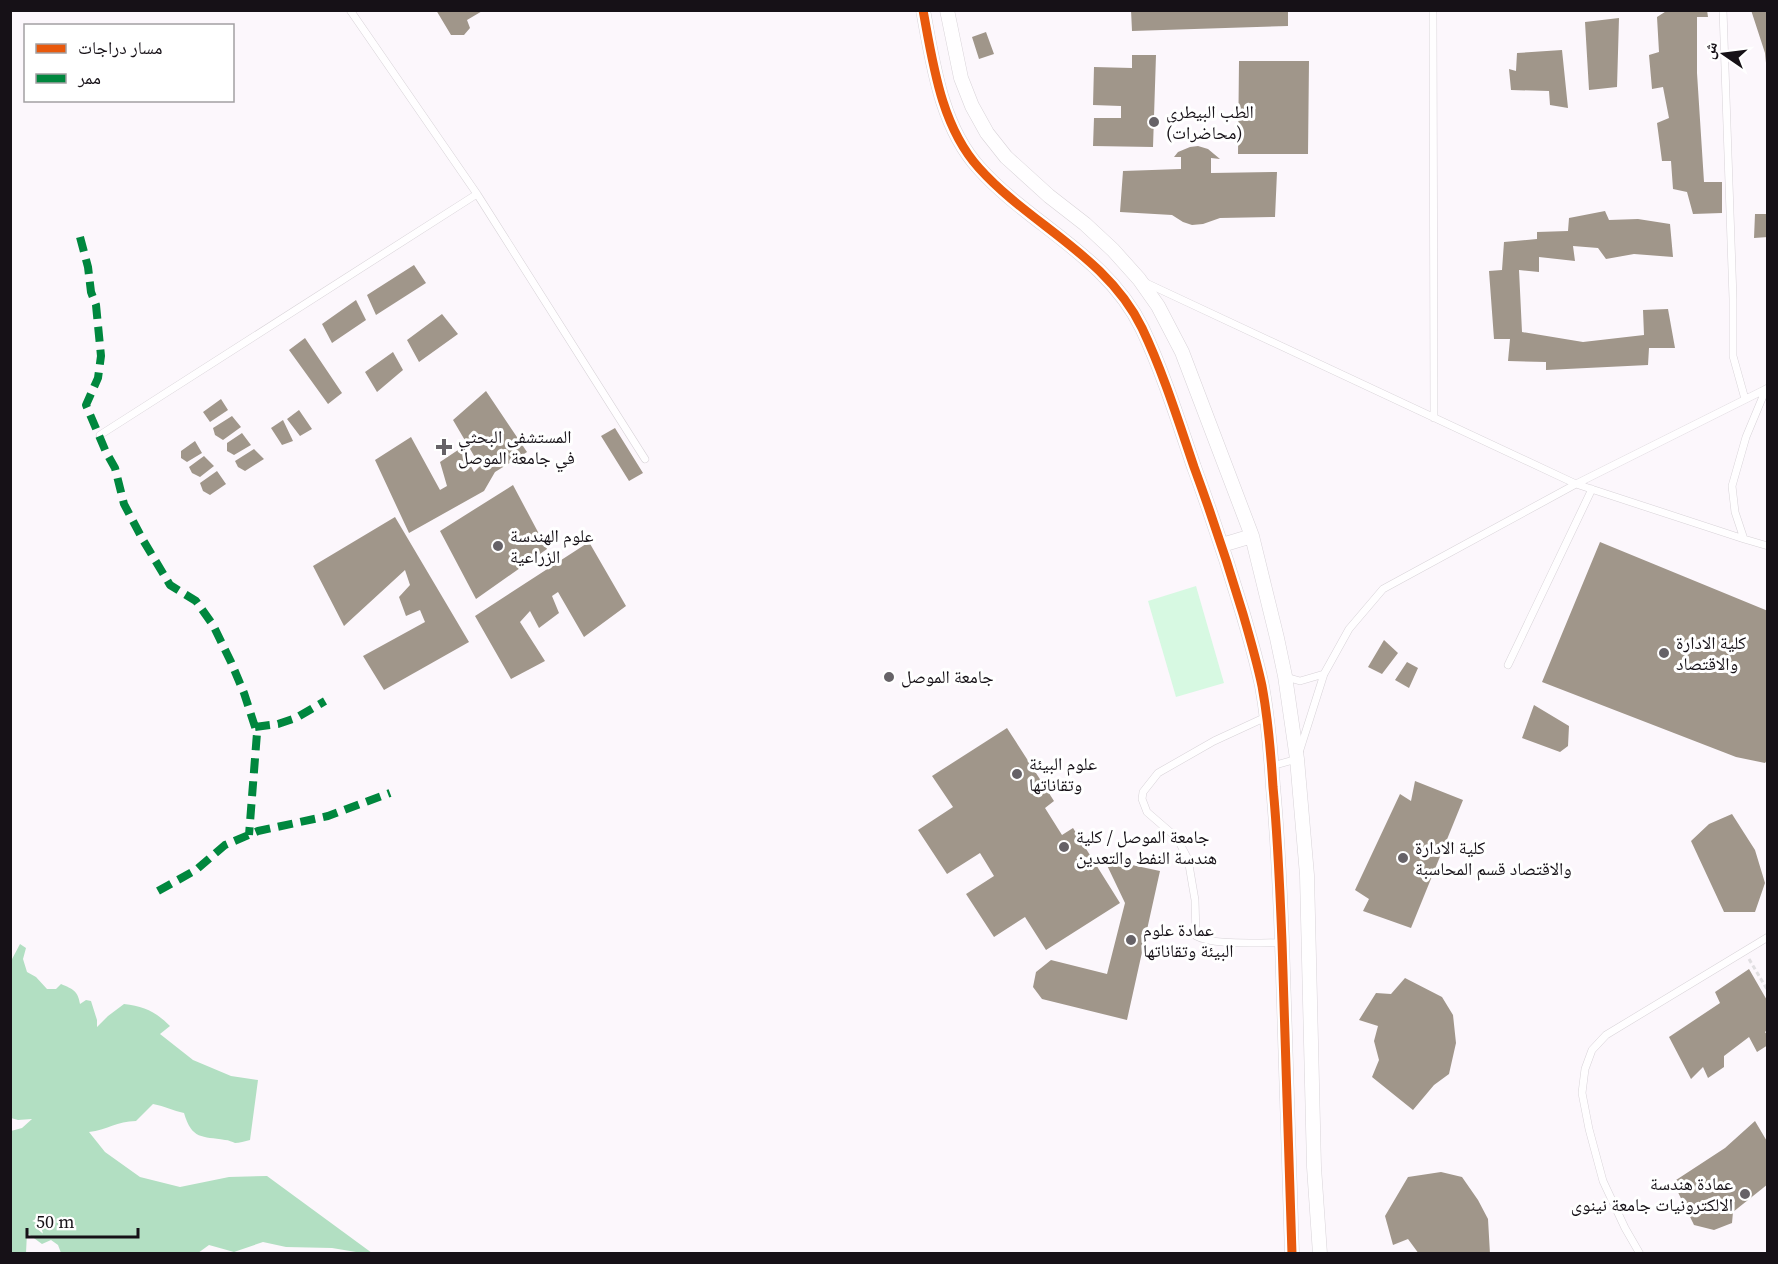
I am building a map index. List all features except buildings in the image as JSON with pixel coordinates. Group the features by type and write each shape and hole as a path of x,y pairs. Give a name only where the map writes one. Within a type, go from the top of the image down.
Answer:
{"street":[{"path":"923,10 933,63 944,103 963,147 1005,194 1093,264 1113,284 1128,303 1141,326 1161,374 1222,544 1254,651 1262,686 1272,766 1279,860 1293,1254"},
{"path":"947,10 961,78 972,106 987,133 1006,157 1106,244 1139,279 1158,306 1182,352 1252,536 1285,676 1297,759 1306,875 1314,1167 1320,1254"},
{"path":"1222,544 1252,536"}],"lane":[{"path":"350,10 477,194 645,459"},
{"path":"1433,10 1434,417"},
{"path":"1723,10 1734,299 1733,356 1745,399"},
{"path":"100,435 477,194"},
{"path":"1139,279 1576,484 1767,546"},
{"path":"1272,766 1297,759 1324,674 1349,629 1383,589 1576,484 1767,389"},
{"path":"1744,539 1735,512 1732,486 1746,437 1767,389"},
{"path":"1508,665 1592,489"},
{"path":"1285,676 1300,681 1324,674"},
{"path":"1266,717 1214,741 1158,773 1143,792 1142,799 1147,812 1177,838 1188,860 1195,900 1196,936 1204,940 1220,942 1282,943"},
{"path":"1640,1254 1603,1181 1589,1130 1582,1093 1585,1069 1592,1050 1606,1035 1767,937"}],"path":[{"path":"1744,951 1767,992"}],"green space":[{"path":"1196,586 1224,683 1176,697 1148,601"},
{"path":"20,944 26,948 23,959 27,972 36,977 47,989 56,989 61,984 72,989 78,996 80,1004 86,1000 91,1001 97,1027 124,1004 138,1006 155,1013 170,1026 160,1034 193,1060 231,1076 258,1080 250,1140 235,1143 204,1137 194,1132 184,1113 153,1104 136,1121 123,1122 89,1132 105,1152 140,1177 180,1187 229,1177 267,1176 372,1253 332,1248 286,1247 263,1242 234,1252 209,1245 198,1253 61,1253 58,1245 51,1240 42,1244 27,1233 26,1253 11,1253 11,1131 22,1128 32,1119 11,1118 11,961"}],"marked path":[{"path":"80,237 88,267 91,292 96,305 101,356 98,378 86,405 115,468 124,504 143,540 170,585 196,601 213,625 244,693 257,733 249,835"},
{"path":"255,727 278,724 296,718 325,701"},
{"path":"158,891 196,870 225,845 258,831 328,816 390,793"}],"cycle path":[{"path":"923,10 935,73 947,114 966,151 999,188 1066,242 1109,281 1127,303 1142,328 1170,396 1243,614 1264,698 1276,826 1280,884 1292,1254"}],"place":[{"name":"الطب البيطري (محاضرات)","path":"1154,122"},
{"name":"المستشفى البحثي في جامعة الموصل","path":"444,447"},
{"name":"علوم الهندسة الزراعية","path":"498,546"},
{"name":"كلية الادارة والاقتصاد","path":"1664,653"},
{"name":"جامعة الموصل","path":"889,677"},
{"name":"علوم البيئة وتقاناتها","path":"1017,774"},
{"name":"جامعة الموصل / كلية هندسة النفط والتعدين","path":"1064,847"},
{"name":"كلية الادارة والاقتصاد قسم المحاسبة","path":"1403,858"},
{"name":"عمادة علوم البيئة وتقاناتها","path":"1131,940"},
{"name":"عمادة هندسة الالكترونيات جامعة نينوى","path":"1745,1194"}]}
